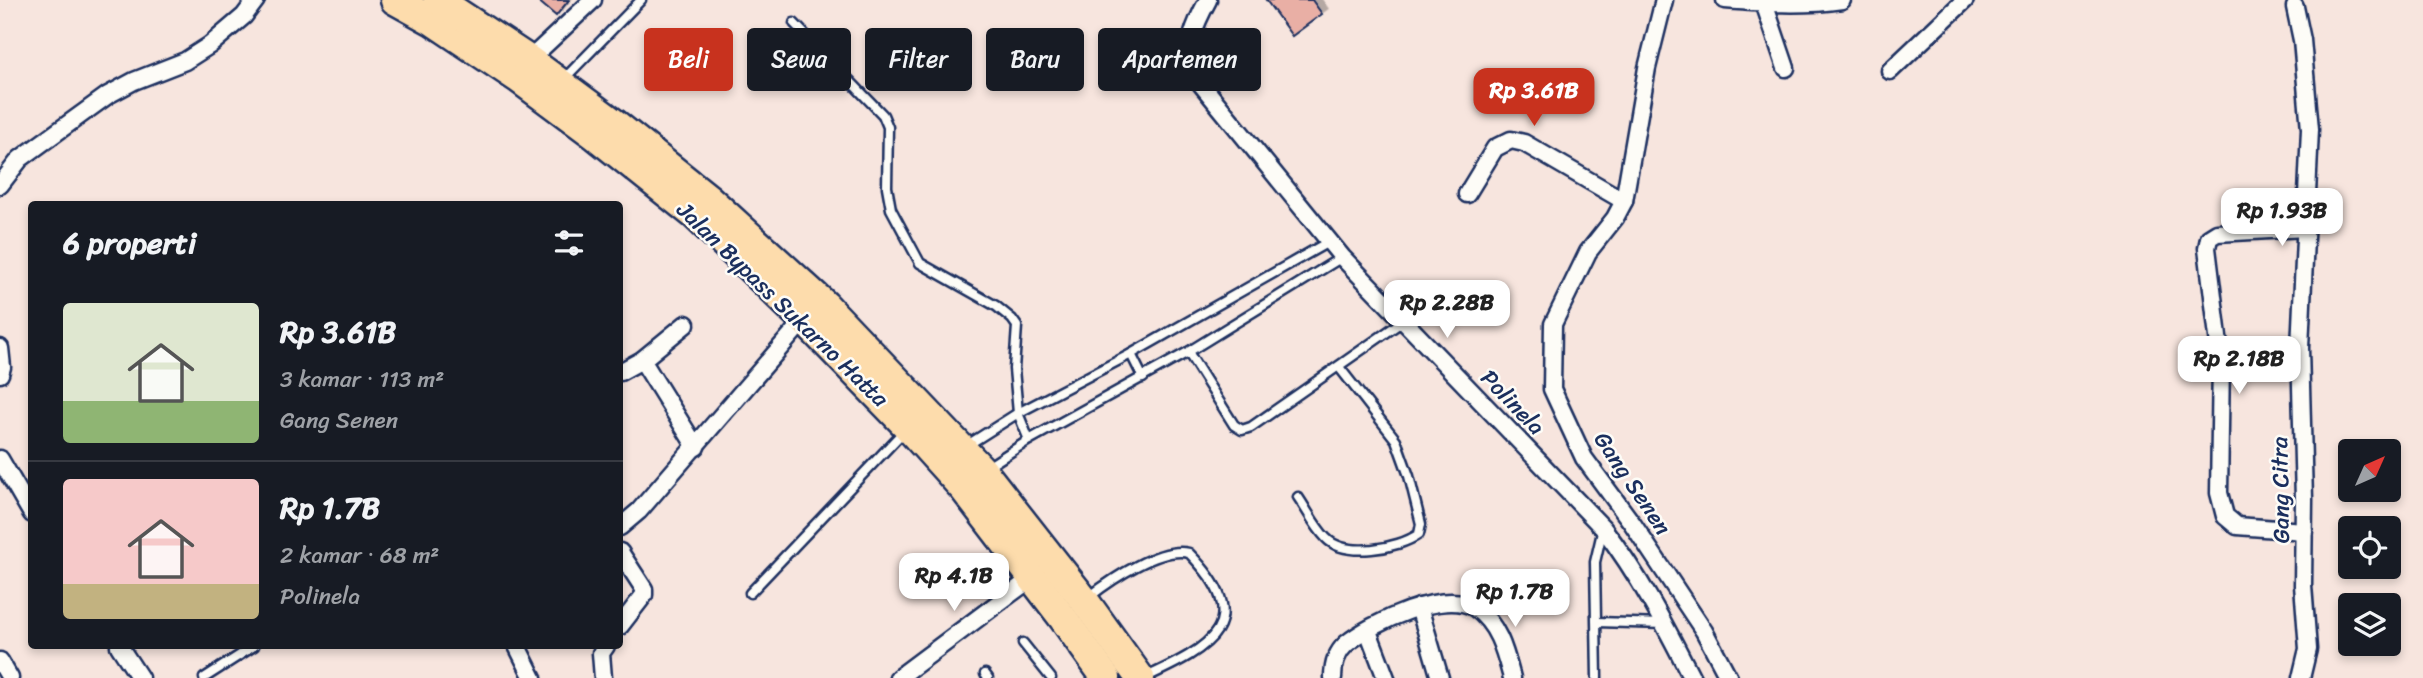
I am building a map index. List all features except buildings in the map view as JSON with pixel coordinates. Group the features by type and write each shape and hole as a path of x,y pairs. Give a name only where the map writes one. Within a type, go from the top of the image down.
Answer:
{"highway":[{"name":"Jalan Bypass Sukarno Hatta","path":"395,0 433,20 497,63 596,136 695,215 804,320 908,427 964,489 1032,577 1074,609 1142,678"},
{"name":"Jalan Bypass Sukarno Hatta","path":"438,0 529,60 614,123 709,200 825,304 982,470 1074,609 1106,678"}],"street":[{"path":"0,185 20,159 108,95 134,81 185,61 210,45 244,16 257,0"},
{"path":"529,60 593,0"},
{"name":"Polinela","path":"1208,0 1195,24 1188,53 1193,74 1342,257 1603,528 1631,565 1692,678"},
{"name":"Gang Senen","path":"1664,0 1647,68 1624,201 1615,218 1588,252 1553,324 1552,389 1584,458 1632,523 1704,631 1729,678"},
{"path":"1725,0 1764,3 1824,3 1842,0"},
{"path":"1890,71 1965,0"},
{"path":"1764,3 1786,68"},
{"name":"Gang Citra","path":"2295,5 2302,40 2310,129 2301,348 2303,585 2308,649 2301,678"},
{"path":"1467,194 1495,148 1511,140 1524,143 1624,201"},
{"path":"2304,531 2237,526 2225,516 2219,493 2221,361 2207,248 2209,238 2217,233 2305,228"},
{"path":"623,524 639,511 696,447 804,320"},
{"path":"623,370 642,360 686,324"},
{"path":"0,348 0,374"},
{"path":"642,360 696,447"},
{"path":"0,459 28,507"},
{"path":"623,557 644,589 644,595 623,622"},
{"path":"898,678 1032,577"},
{"path":"1334,678 1335,658 1345,645 1385,620 1419,607 1460,601 1474,608 1497,632 1505,650 1507,677"},
{"path":"1419,607 1440,678"},
{"path":"1368,631 1386,678"},
{"path":"122,649 140,678"},
{"path":"518,649 533,678"},
{"path":"603,678 601,653 604,649"},
{"path":"0,661 10,678"}],"lane":[{"path":"560,83 641,0"},
{"path":"794,23 883,115 888,127 887,187 891,209 920,263 996,306 1017,326 1014,369 1018,413 1028,440"},
{"path":"963,448 1018,413 1130,354 1330,241"},
{"path":"982,470 1028,440 1188,352 1342,257"},
{"path":"1188,352 1234,425 1242,430 1251,427 1404,321"},
{"path":"1130,354 1143,378"},
{"path":"1298,497 1325,538 1337,547 1381,548 1401,543 1419,534 1420,524 1409,476 1396,440 1339,367"},
{"path":"750,593 908,427"},
{"path":"1597,678 1595,562 1603,528"},
{"path":"1074,609 1111,580 1169,552 1189,553 1215,584 1223,601 1223,621 1214,636 1177,663 1142,678"},
{"path":"1597,622 1665,624"},
{"path":"1023,643 1051,678"},
{"path":"205,678 249,649"}]}
